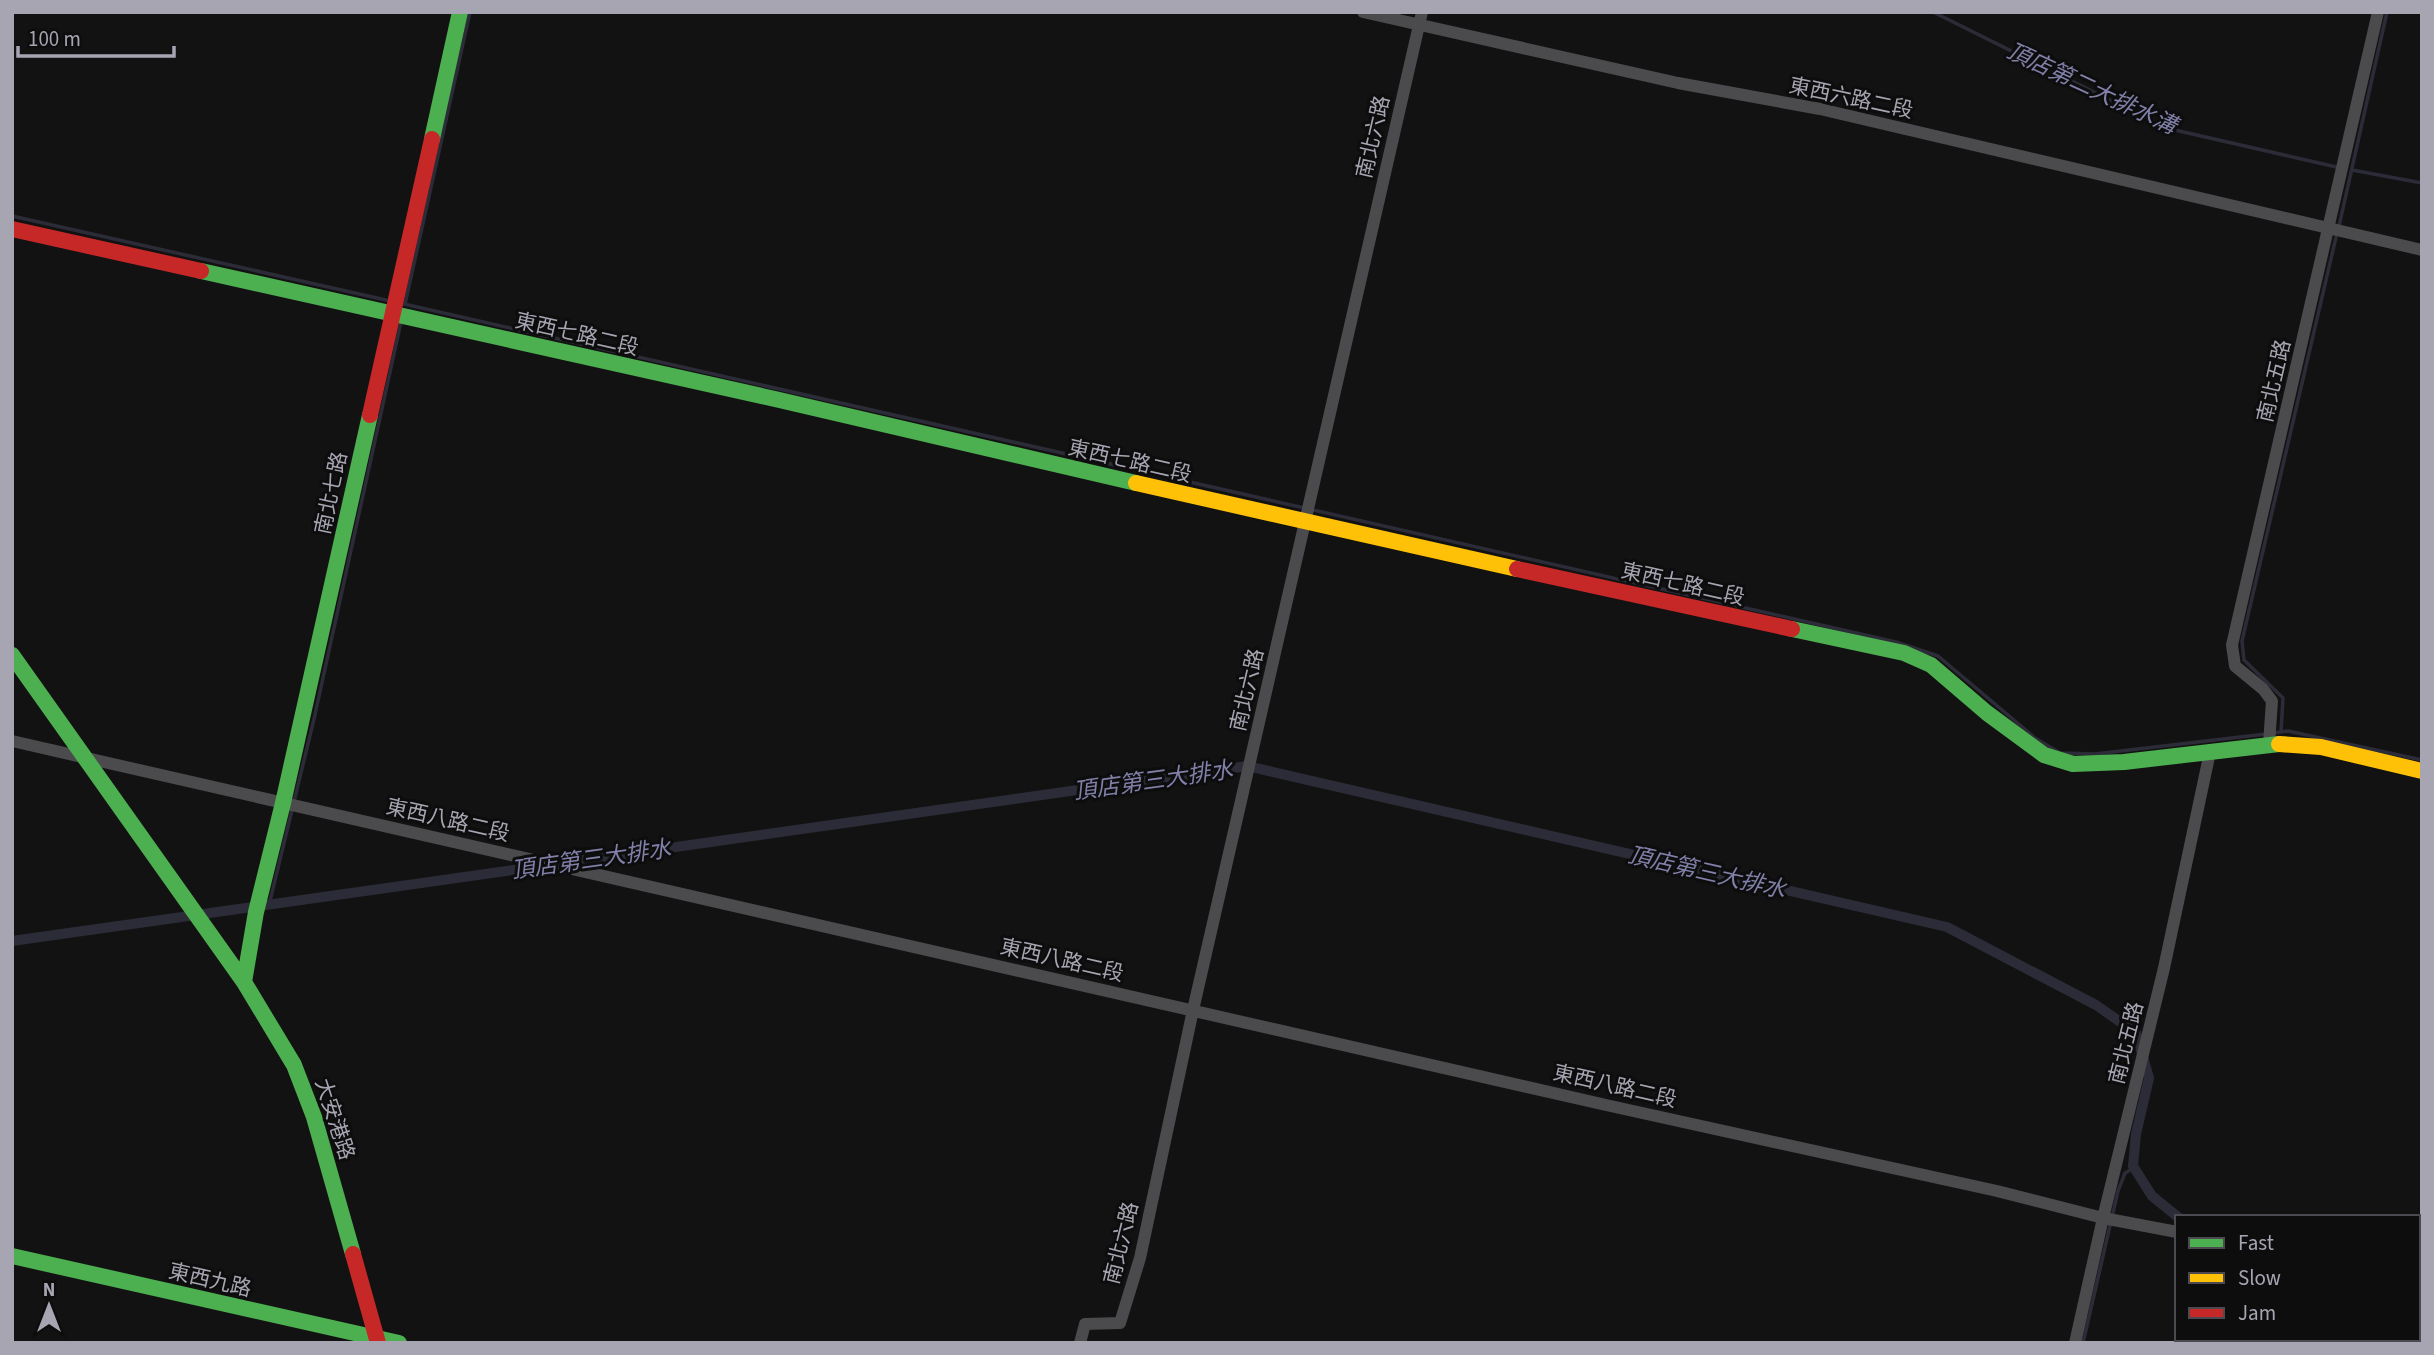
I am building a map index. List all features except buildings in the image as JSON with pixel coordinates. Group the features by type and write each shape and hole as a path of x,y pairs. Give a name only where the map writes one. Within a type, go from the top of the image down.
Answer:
{"street":[{"name":"南北七路","path":"244,982 256,912 283,803 460,12"},
{"name":"東西六路二段","path":"1363,12 1420,19 1678,83 1820,109 2422,250"},
{"name":"南北五路","path":"2269,744 2272,701 2263,689 2235,666 2232,645 2378,12"},
{"name":"南北六路","path":"1080,1343 1085,1324 1120,1324 1139,1258 1193,1010 1306,523 1355,294 1420,19"},
{"name":"東西七路二段","path":"12,229 787,402 1306,523 1904,653 1931,665 2019,739 2044,755 2073,764 2124,762 2269,744 2295,744 2321,747 2422,771"},
{"path":"12,655 84,758"},
{"name":"東西八路二段","path":"12,741 2175,1233"},
{"name":"南北五路","path":"2076,1343 2103,1218 2164,968 2210,752"},
{"name":"大安港路","path":"84,758 244,982 294,1065 314,1117 378,1340"},
{"name":"東西九路","path":"12,1256 399,1343"}],"waterway":[{"path":"405,304 470,12"},
{"name":"頂店第二大排水溝","path":"1933,12 2166,128 2341,168"},
{"path":"2339,226 2387,12"},
{"name":"頂店第二大排水溝","path":"2352,170 2422,183"},
{"path":"12,216 386,300"},
{"path":"2281,732 2283,698 2244,660 2242,641 2337,233"},
{"path":"404,304 1896,642 1938,656 2035,738 2060,753 2095,754 2266,734"},
{"path":"269,905 314,719 401,322"},
{"path":"2273,733 2288,731 2422,760"},
{"name":"頂店第三大排水","path":"12,941 1247,766 1947,927 2096,1005 2136,1033 2149,1078 2136,1134 2133,1166 2152,1196 2176,1215"},
{"path":"2083,1343 2118,1191 2125,1173 2134,1168"}],"traffic: fast":[{"path":"432,139 460,12"},
{"path":"201,271 1136,483"},
{"path":"244,982 256,912 370,415"},
{"path":"1792,629 1904,653 1931,665 1987,713 2044,755 2073,764 2124,762 2279,744"},
{"path":"12,655 244,982 294,1065 314,1117 353,1254"},
{"path":"12,1256 399,1343"}],"traffic: slow":[{"path":"1136,483 1517,569"},
{"path":"2279,744 2321,747 2422,771"}],"traffic: jam":[{"path":"370,415 432,139"},
{"path":"12,229 201,271"},
{"path":"1517,569 1792,629"},
{"path":"353,1254 378,1343"}]}
